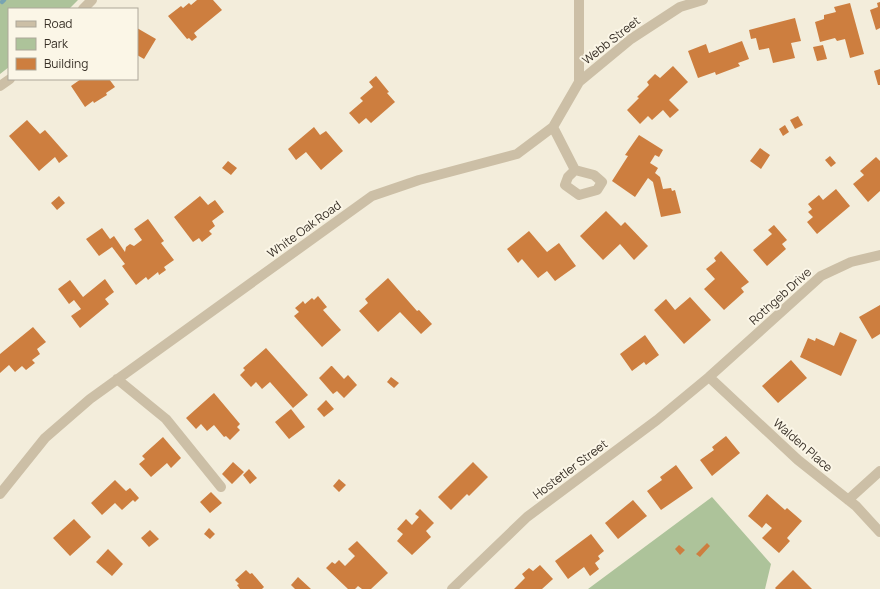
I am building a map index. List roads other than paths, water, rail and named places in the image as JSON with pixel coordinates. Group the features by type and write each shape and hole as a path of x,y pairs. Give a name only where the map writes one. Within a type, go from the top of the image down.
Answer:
{"street":[{"path":"84,8 92,0"},
{"name":"White Oak Road","path":"0,494 46,438 90,399 372,196 419,180 517,154 553,127 579,82 580,0"},
{"name":"Webb Street","path":"579,82 631,39 680,7 703,0"},
{"path":"0,86 9,80"},
{"path":"553,127 575,170"},
{"name":"Rothgeb Drive","path":"708,377 821,276 851,262 880,255"},
{"name":"Walden Place","path":"708,377 798,460 856,506 880,532"},
{"name":"Hostetler Street","path":"452,589 527,517 657,420 708,377"},
{"path":"117,379 166,419 221,487"},
{"path":"848,500 880,472"}]}
